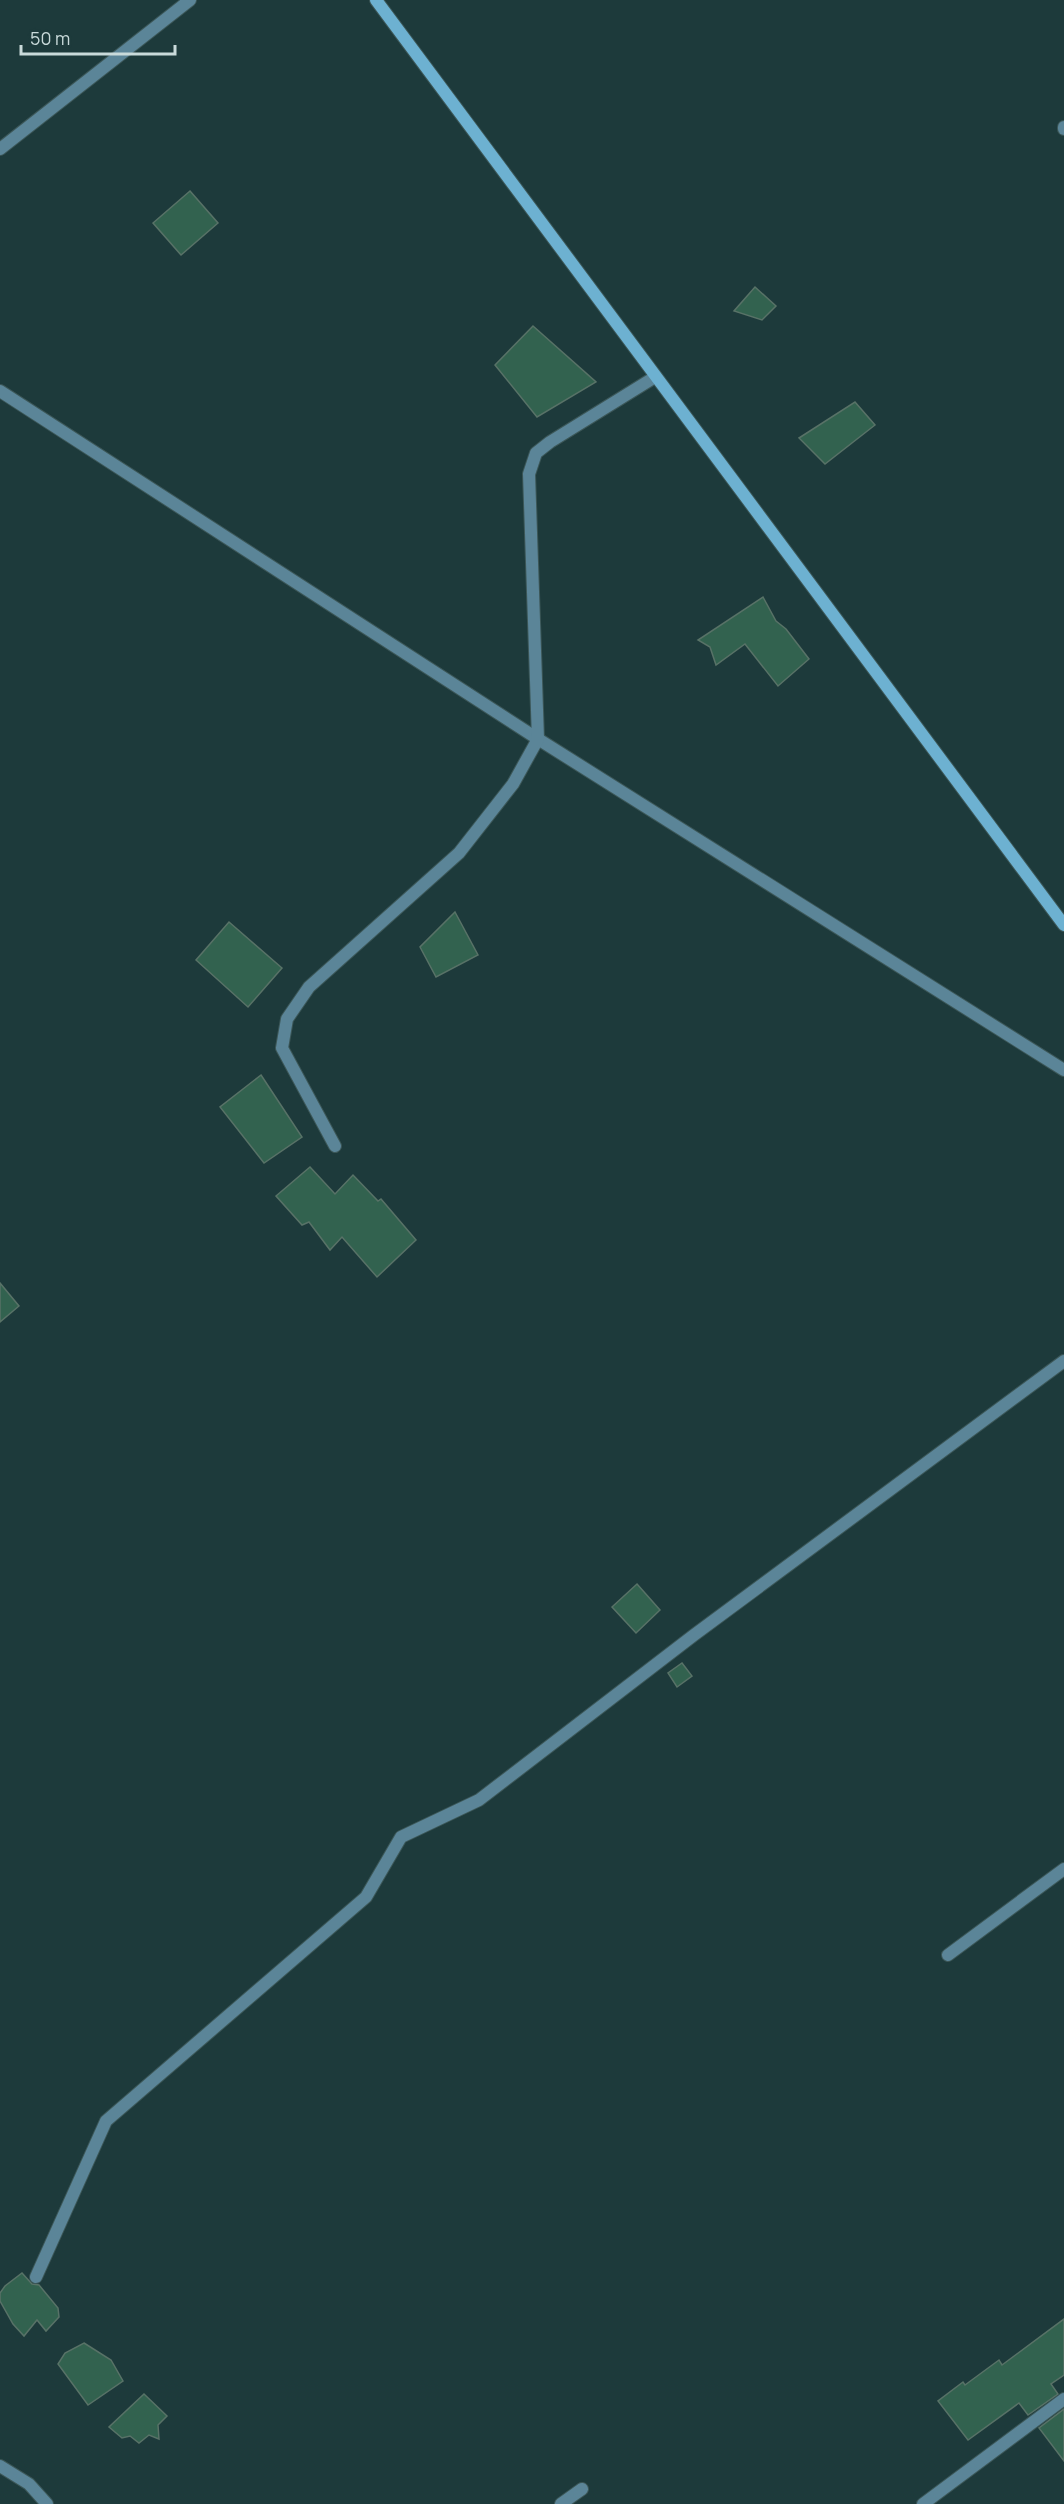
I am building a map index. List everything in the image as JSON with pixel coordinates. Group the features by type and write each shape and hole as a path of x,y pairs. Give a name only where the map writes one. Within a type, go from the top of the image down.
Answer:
{"street":[{"path":"0,149 190,0"},
{"path":"376,0 1064,925"},
{"path":"335,1146 282,1048 287,1019 309,987 459,853 513,783 537,739 530,474 536,453 655,377"},
{"path":"0,391 537,739 1064,1070"},
{"path":"36,2277 106,2121 366,1897 401,1837 479,1800 694,1635 1064,1361"},
{"path":"948,1955 1064,1869"},
{"path":"923,2504 1064,2399"},
{"path":"0,2466 29,2484 47,2504"},
{"path":"561,2504 582,2489"}],"building":[{"path":"190,191 218,223 181,255 153,223"},
{"path":"755,287 776,306 762,320 734,311"},
{"path":"533,326 596,382 537,417 495,365"},
{"path":"855,402 875,425 825,464 799,438"},
{"path":"763,597 776,621 786,629 809,659 778,686 745,644 716,665 710,647 698,640"},
{"path":"455,912 478,955 436,977 420,947"},
{"path":"229,922 282,968 248,1007 196,960"},
{"path":"261,1075 302,1137 264,1163 220,1107"},
{"path":"310,1167 335,1194 353,1175 378,1201 381,1199 416,1240 377,1277 342,1237 330,1250 309,1222 302,1225 276,1196"},
{"path":"0,1283 19,1306 0,1322"},
{"path":"637,1584 660,1610 636,1633 612,1607"},
{"path":"682,1663 692,1676 677,1687 668,1673"},
{"path":"22,2273 32,2284 39,2285 58,2308 59,2317 46,2331 37,2320 24,2336 13,2324 0,2301 0,2293 5,2286"},
{"path":"1064,2319 1064,2375 1051,2384 1058,2394 1028,2415 1019,2403 968,2440 938,2401 963,2382 965,2385 999,2360 1002,2365"},
{"path":"84,2343 111,2360 123,2381 88,2405 58,2364 65,2353"},
{"path":"144,2394 167,2416 158,2425 159,2439 149,2435 139,2443 130,2436 122,2438 109,2427"},
{"path":"1064,2409 1064,2461 1039,2428"}]}
